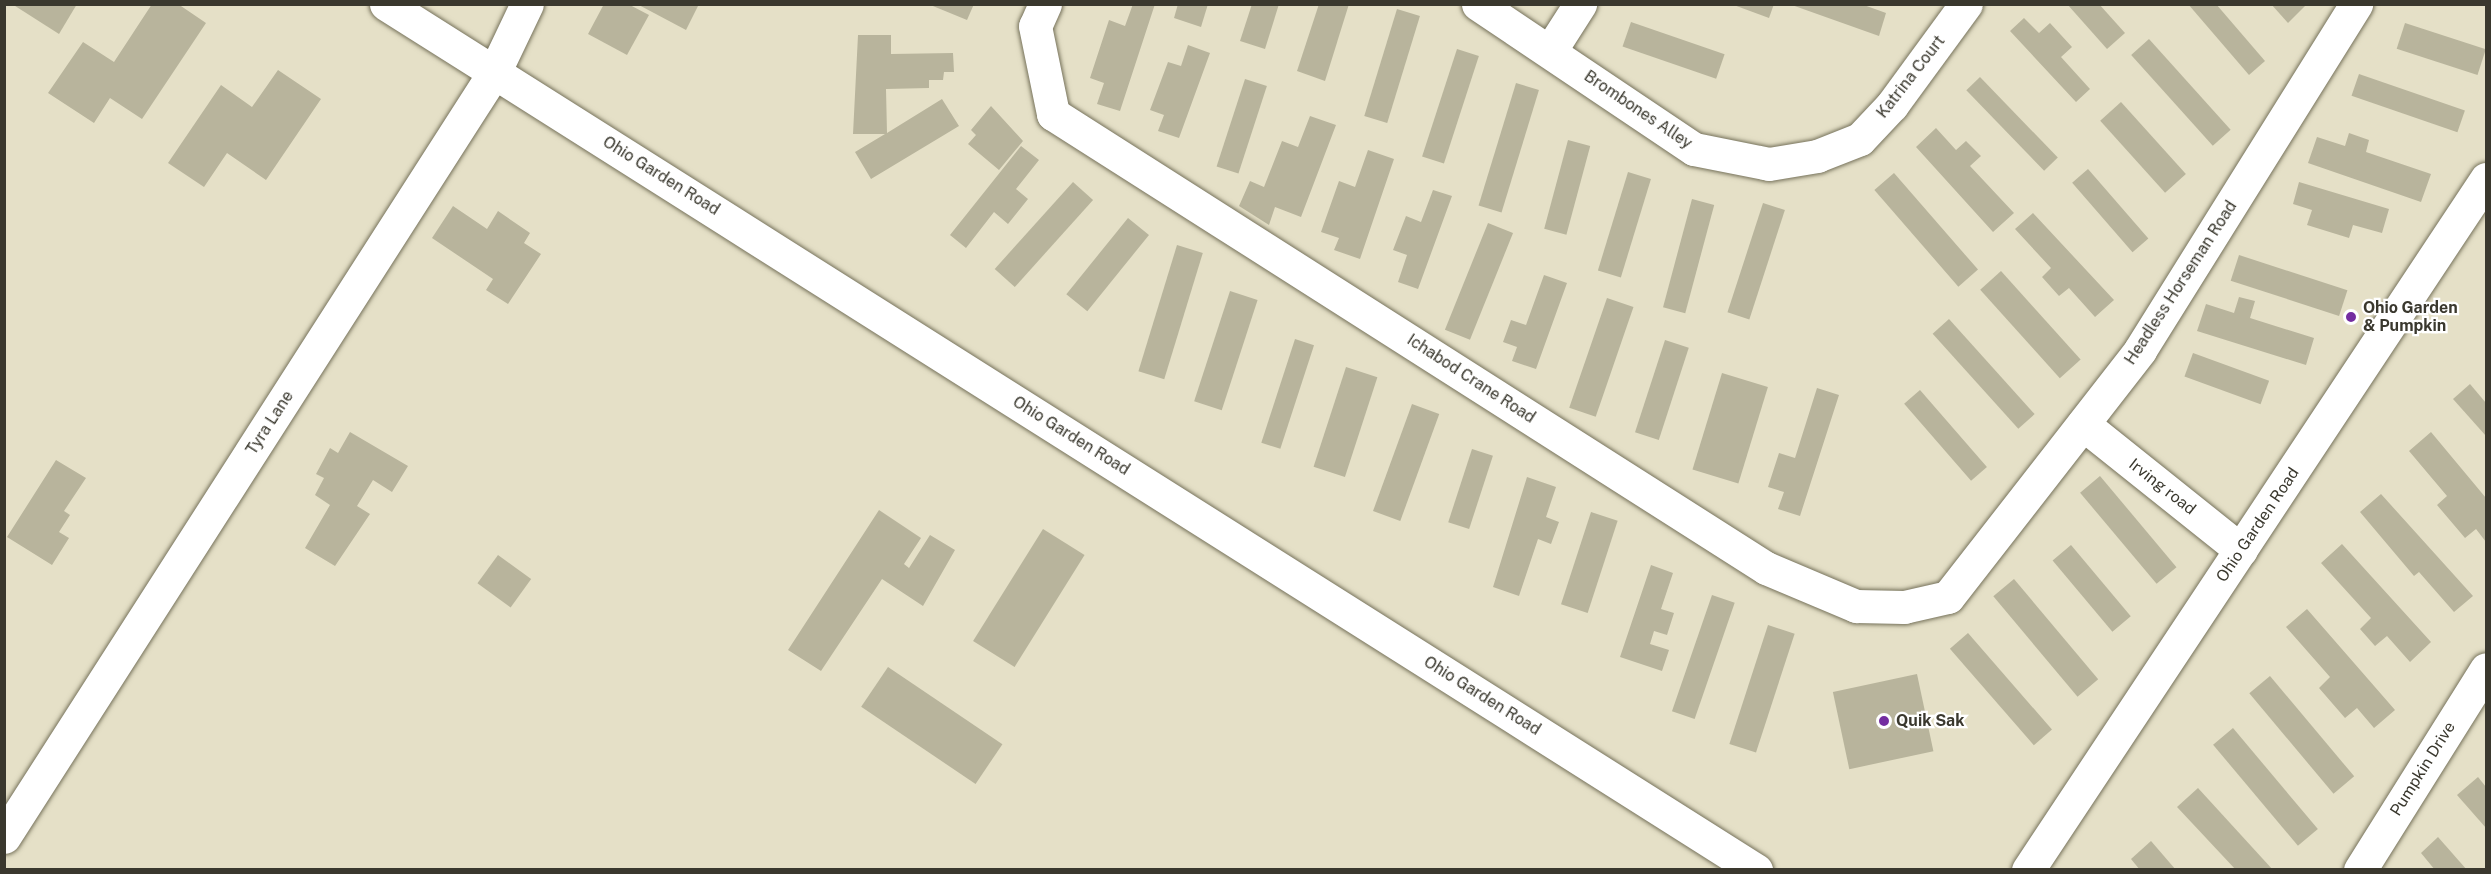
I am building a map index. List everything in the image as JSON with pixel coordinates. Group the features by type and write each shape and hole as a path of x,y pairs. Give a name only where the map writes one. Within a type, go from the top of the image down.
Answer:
{"street":[{"name":"Ohio Garden Road","path":"386,4 1756,870"},
{"name":"Tyra Lane","path":"4,837 495,71 527,4"},
{"name":"Ichabod Crane Road","path":"1046,4 1035,26 1053,114 1766,568 1856,606 1904,607"},
{"name":"Brombones Alley","path":"1478,4 1694,149 1769,164 1817,156"},
{"path":"1550,51 1580,4"},
{"name":"Katrina Court","path":"1817,156 1860,139 1892,105 1966,4"},
{"name":"Headless Horseman Road","path":"1904,607 1948,597 2140,350 2356,4"},
{"name":"Ohio Garden Road","path":"2013,870 2035,860 2487,179"},
{"name":"Irving road","path":"2083,424 2241,550"},
{"name":"Pumpkin Drive","path":"2360,870 2487,669"}],"building":[{"path":"12,4 77,4 59,34"},
{"path":"152,4 178,4 206,23 142,119 110,98 94,123 48,93 83,42 114,62"},
{"path":"604,4 628,4 649,15 627,55 588,34"},
{"path":"637,4 699,4 686,30"},
{"path":"928,4 974,4 967,20"},
{"path":"1133,4 1155,4 1120,111 1097,104 1104,83 1090,78 1109,20 1125,26"},
{"path":"1178,4 1208,4 1201,27 1174,18"},
{"path":"1252,4 1279,4 1265,49 1240,41"},
{"path":"1319,4 1349,4 1325,81 1297,71"},
{"path":"1731,4 1774,4 1769,18"},
{"path":"1789,4 1861,4 1886,13 1879,36"},
{"path":"2067,4 2099,4 2125,33 2107,49"},
{"path":"2188,4 2216,4 2265,61 2249,75"},
{"path":"2271,4 2307,4 2288,23"},
{"path":"1397,9 1420,16 1387,123 1364,116"},
{"path":"2024,18 2039,33 2050,23 2072,47 2061,57 2090,89 2076,102 2010,31"},
{"path":"1631,22 1725,54 1716,79 1623,47"},
{"path":"2405,23 2486,49 2477,75 2397,49"},
{"path":"858,35 891,35 891,54 953,53 954,72 944,72 943,80 929,80 929,88 886,89 887,133 942,99 959,126 871,179 855,152 885,134 853,134"},
{"path":"2149,39 2231,130 2213,146 2131,55"},
{"path":"1188,45 1210,53 1179,138 1158,131 1164,115 1150,110 1168,62 1181,66"},
{"path":"1457,49 1479,56 1444,164 1422,156"},
{"path":"278,70 321,99 266,180 227,153 204,187 168,163 221,85 252,107"},
{"path":"2359,74 2465,110 2457,132 2352,96"},
{"path":"1980,77 2058,158 2044,171 1966,90"},
{"path":"1245,79 1267,86 1238,174 1217,166"},
{"path":"1516,83 1539,90 1502,212 1479,205"},
{"path":"2121,102 2186,174 2165,193 2100,121"},
{"path":"991,106 1023,141 999,170 968,144 976,135 971,130"},
{"path":"1310,116 1336,125 1301,217 1275,207 1269,225 1239,206 1250,181 1264,187 1282,141 1298,147"},
{"path":"1936,128 1956,150 1966,141 1981,156 1970,166 2014,213 1993,232 1916,147"},
{"path":"2349,133 2369,140 2366,152 2431,174 2421,202 2308,163 2317,137 2345,146"},
{"path":"1568,140 1590,146 1566,235 1544,229"},
{"path":"1021,146 1039,160 1016,189 1028,199 1008,224 994,212 966,248 950,235"},
{"path":"1368,150 1394,159 1360,259 1334,250 1339,238 1321,232 1339,181 1355,187"},
{"path":"2088,169 2148,238 2133,252 2072,183"},
{"path":"1628,172 1651,179 1621,278 1598,270"},
{"path":"1894,173 1978,270 1958,287 1874,190"},
{"path":"1073,182 1093,200 1015,287 995,269"},
{"path":"2299,182 2389,209 2382,233 2353,225 2349,238 2307,225 2312,210 2293,204"},
{"path":"1433,190 1452,196 1418,289 1398,282 1407,255 1393,250 1406,216 1421,222"},
{"path":"1692,199 1714,205 1685,313 1663,307"},
{"path":"1763,203 1785,210 1749,319 1727,312"},
{"path":"453,206 487,229 498,211 530,233 524,243 541,254 508,304 486,290 493,279 432,238"},
{"path":"2033,213 2114,300 2095,317 2069,288 2059,296 2042,277 2051,268 2015,229"},
{"path":"1128,218 1149,235 1087,311 1066,294"},
{"path":"1488,223 1513,233 1470,340 1445,330"},
{"path":"1177,245 1203,253 1164,379 1138,371"},
{"path":"2239,255 2347,290 2339,316 2231,281"},
{"path":"2001,271 2081,359 2060,378 1980,290"},
{"path":"1544,275 1567,283 1536,369 1512,361 1517,347 1503,342 1511,320 1526,325"},
{"path":"1230,291 1258,300 1222,410 1194,401"},
{"path":"2239,297 2255,301 2250,318 2314,338 2306,365 2197,331 2206,304 2234,313"},
{"path":"1607,298 1633,307 1596,417 1569,408"},
{"path":"1949,319 2035,414 2018,429 1933,334"},
{"path":"1295,339 1314,345 1280,449 1261,443"},
{"path":"1665,340 1689,348 1659,440 1635,432"},
{"path":"2193,353 2269,381 2261,404 2184,376"},
{"path":"1346,367 1377,377 1345,477 1314,467"},
{"path":"1722,373 1768,387 1738,484 1692,470"},
{"path":"2470,384 2486,403 2486,436 2453,399"},
{"path":"1817,388 1839,395 1800,516 1778,509 1784,492 1768,487 1779,453 1795,458"},
{"path":"1920,390 1987,467 1971,481 1904,404"},
{"path":"1412,404 1439,414 1400,521 1373,511"},
{"path":"350,432 408,466 392,492 373,480 357,506 370,514 335,566 305,548 330,505 315,495 324,478 316,474 330,448 338,453"},
{"path":"2431,432 2486,498 2486,542 2476,529 2465,538 2437,505 2447,496 2409,451"},
{"path":"1472,449 1493,456 1469,529 1448,522"},
{"path":"56,460 86,478 64,511 70,515 59,532 69,538 52,565 7,537"},
{"path":"2100,476 2176,567 2157,584 2080,493"},
{"path":"1527,477 1556,487 1546,517 1559,522 1551,544 1538,539 1519,596 1493,587"},
{"path":"2381,494 2473,596 2454,612 2419,572 2414,576 2360,512"},
{"path":"879,510 921,538 904,564 909,568 930,535 955,550 923,606 882,579 821,671 788,650"},
{"path":"1591,512 1618,521 1588,613 1561,604"},
{"path":"1043,529 1085,555 1015,667 973,641"},
{"path":"2342,544 2431,642 2410,662 2387,636 2375,646 2360,629 2371,618 2321,563"},
{"path":"2071,545 2131,616 2112,632 2053,560"},
{"path":"498,555 531,579 511,607 477,583"},
{"path":"1651,565 1673,573 1661,609 1674,613 1667,635 1654,631 1650,644 1669,650 1662,671 1620,657"},
{"path":"2014,579 2098,679 2078,697 1993,596"},
{"path":"1712,595 1735,603 1695,719 1672,711"},
{"path":"2307,609 2395,710 2374,728 2357,708 2345,718 2319,688 2330,677 2286,627"},
{"path":"1768,625 1795,634 1756,753 1729,744"},
{"path":"1968,633 2052,730 2034,745 1950,649"},
{"path":"888,667 1002,744 976,784 861,707"},
{"name":"Quik Sak","path":"1917,674 1933,751 1849,769 1833,692"},
{"path":"2270,676 2354,776 2334,794 2249,693"},
{"path":"2233,728 2318,829 2298,846 2213,745"},
{"path":"2478,777 2486,787 2486,828 2457,795"},
{"path":"2198,788 2273,870 2236,870 2177,807"},
{"path":"2438,837 2467,870 2435,870 2421,853"},
{"path":"2151,841 2176,870 2140,870 2131,859"}],"place":[{"name":"Ohio Garden & Pumpkin","path":"2351,317"},
{"name":"Quik Sak","path":"1884,721"}]}
